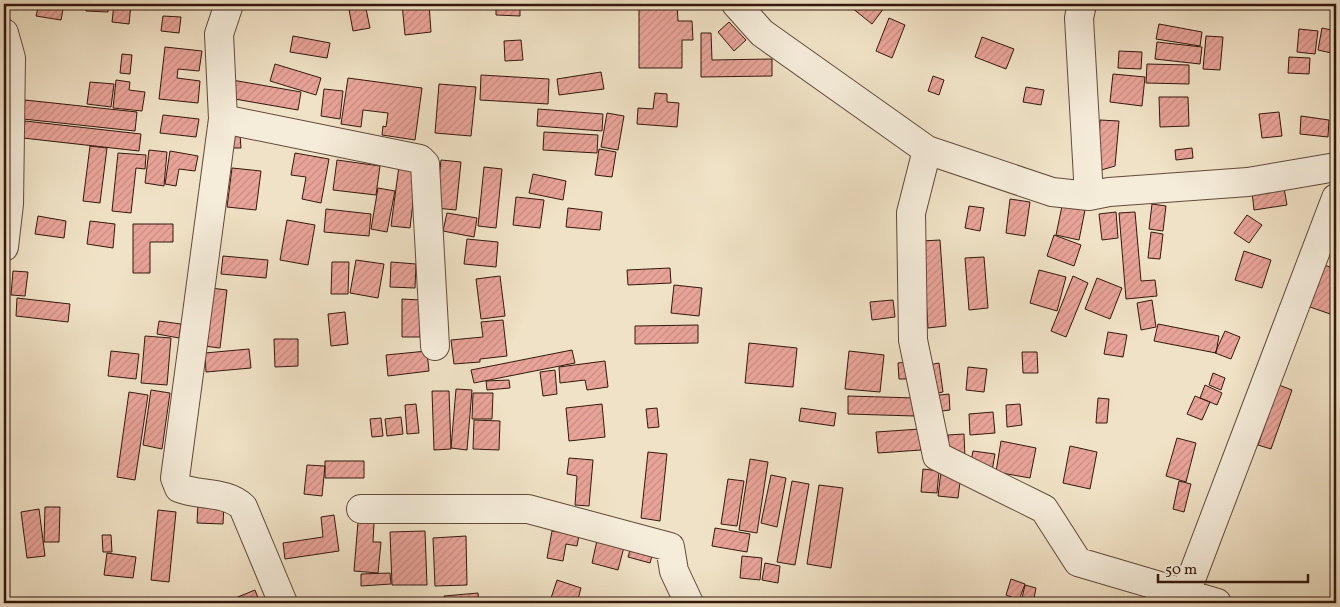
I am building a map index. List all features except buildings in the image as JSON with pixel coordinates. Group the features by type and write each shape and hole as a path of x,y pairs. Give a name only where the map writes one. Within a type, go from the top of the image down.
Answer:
{"street":[{"path":"229,4 219,34 223,119 175,478 179,488 237,501 243,507 283,603"},
{"path":"736,4 762,33 927,150 1052,192 1090,196 1109,192 1248,182 1336,168"},
{"path":"1082,4 1079,18 1090,196"},
{"path":"4,33 11,58 8,204 4,247"},
{"path":"223,119 420,159 425,164 435,346"},
{"path":"927,150 911,213 913,340 936,456 1044,509 1078,562 1184,598 1217,603"},
{"path":"1184,598 1336,198"},
{"path":"360,509 528,509 670,547 674,571 689,603"}]}
